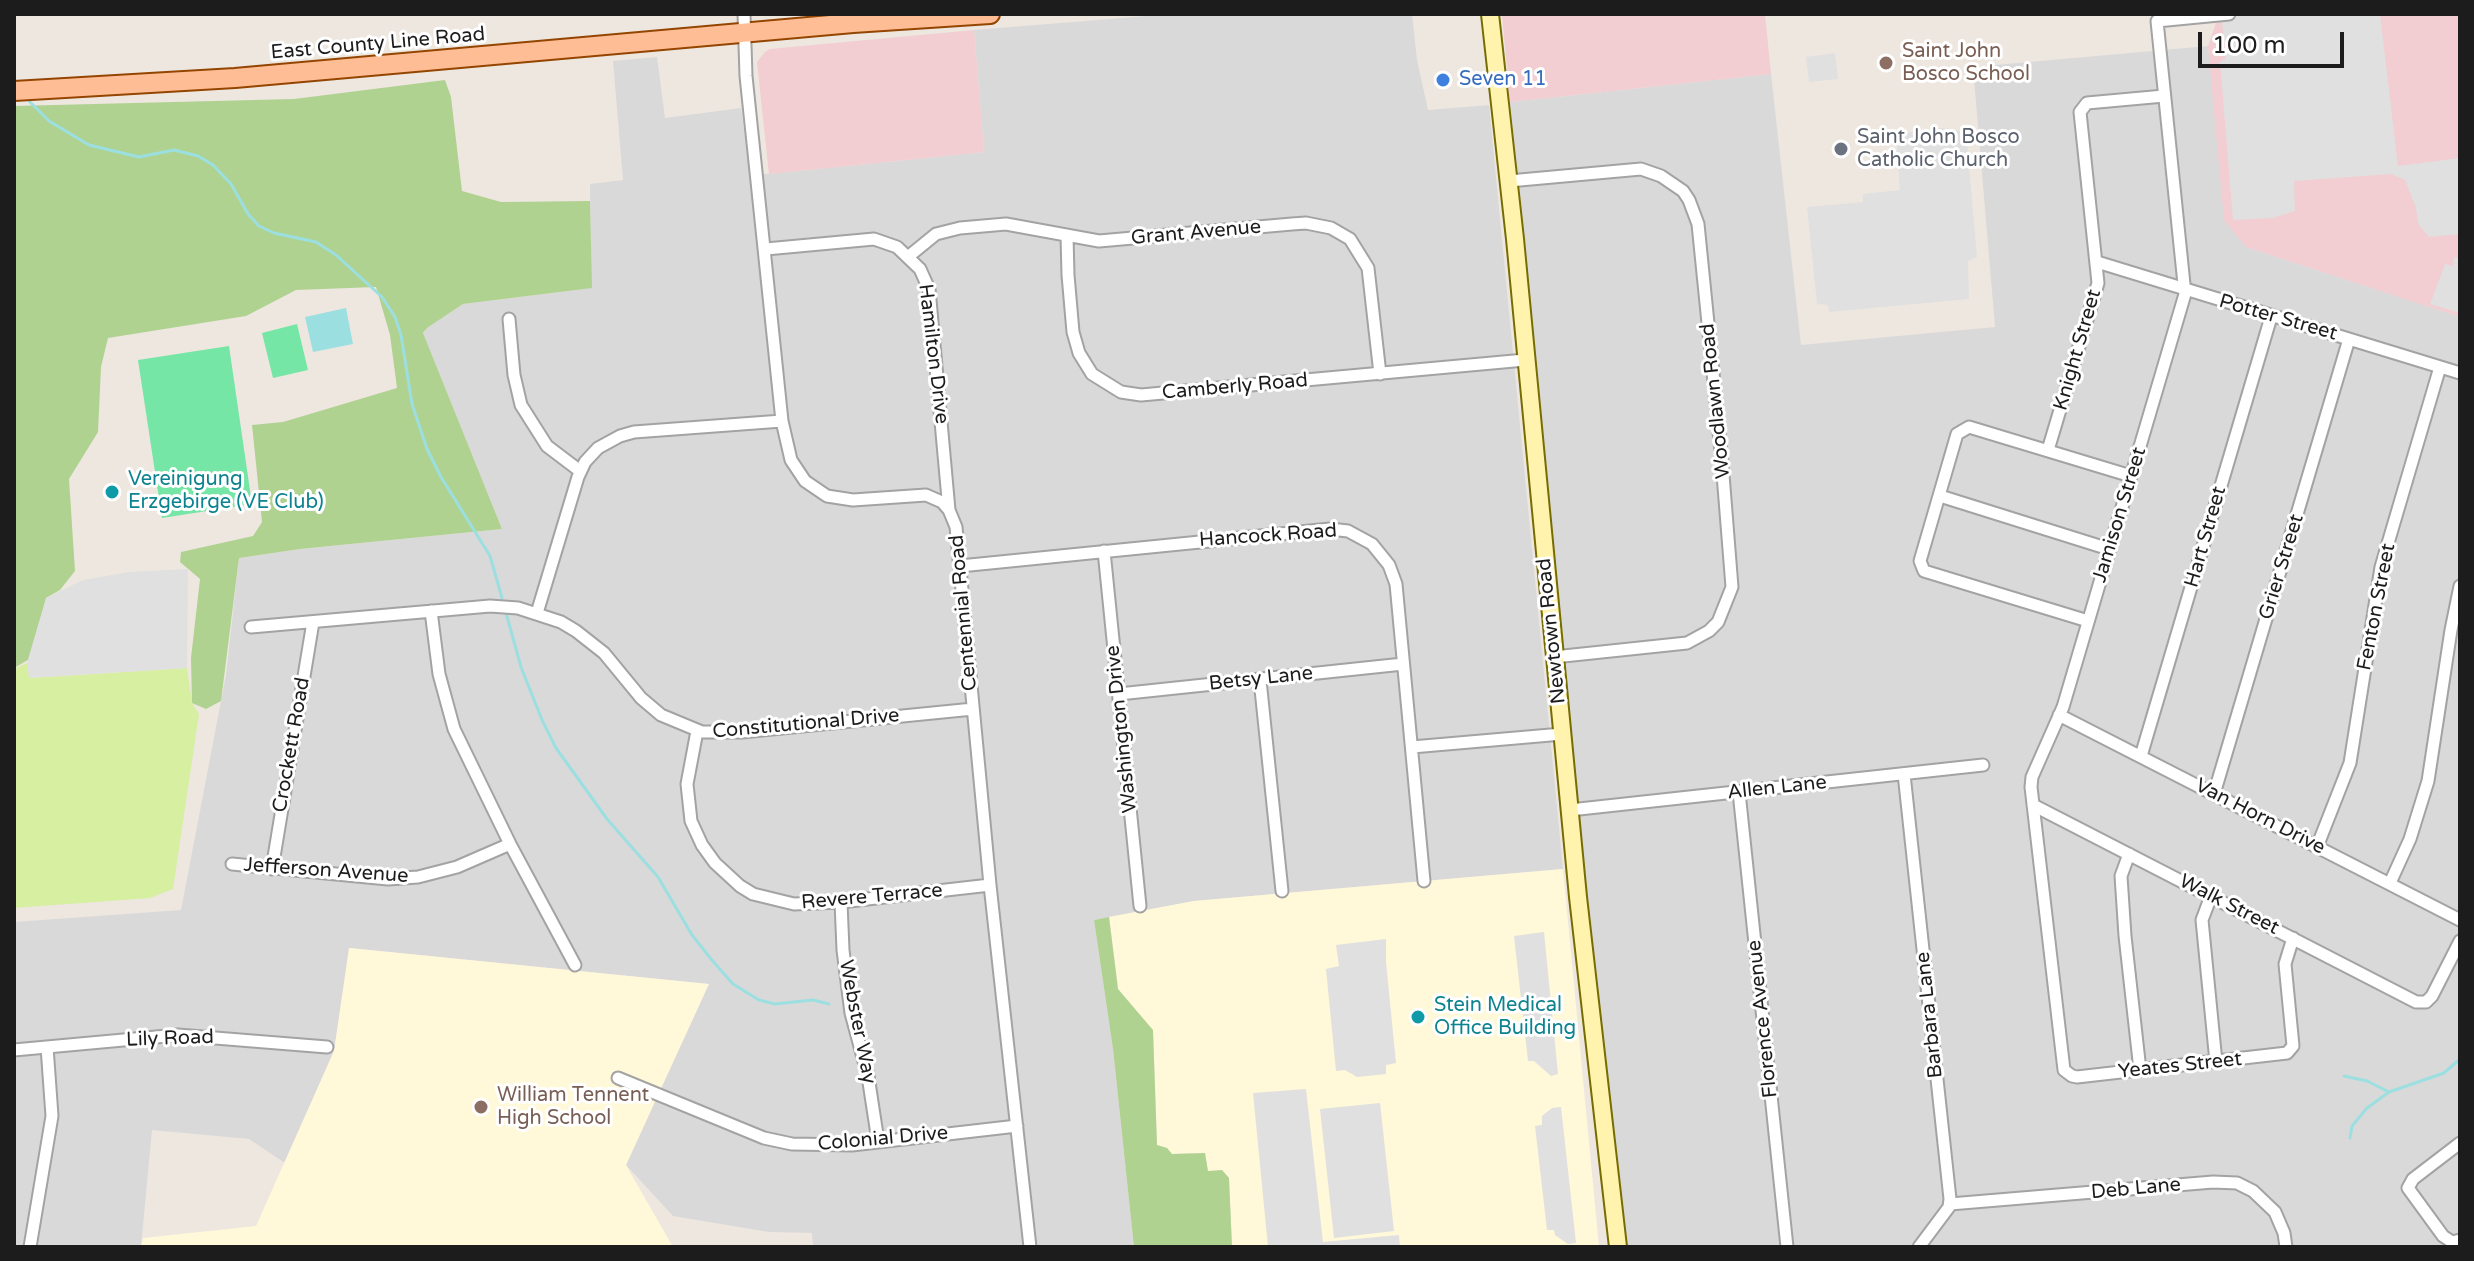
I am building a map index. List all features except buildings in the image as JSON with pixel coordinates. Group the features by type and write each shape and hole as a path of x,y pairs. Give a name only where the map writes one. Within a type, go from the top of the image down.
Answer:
{"main road":[{"name":"East County Line Road","path":"14,91 251,76 744,23 990,14"}],"street":[{"name":"Newtown Road","path":"1490,14 1554,657 1618,1247"},
{"name":"Jamison Street","path":"2068,1074 2061,1065 2032,777 2059,715 2185,291 2157,21 2229,14"},
{"name":"Centennial Road","path":"744,23 747,85 782,421 791,460 799,474 827,496 853,500 926,495 942,502 956,527 990,885 1030,1247"},
{"name":"Knight Street","path":"2048,450 2098,277 2080,118 2083,107 2087,103 2164,96"},
{"name":"Woodlawn Road","path":"1509,181 1641,169 1661,176 1683,191 1698,224 1719,430 1732,587 1718,622 1709,631 1687,643 1554,657"},
{"name":"Grant Avenue","path":"909,256 928,238 960,228 1016,224 1099,241 1306,223 1331,228 1350,239 1368,268 1380,374"},
{"name":"Camberly Road","path":"1067,236 1075,343 1092,374 1121,392 1141,395 1525,360"},
{"name":"Hamilton Drive","path":"766,249 874,239 897,247 920,269 929,289 949,510"},
{"name":"Potter Street","path":"2097,262 2460,373"},
{"name":"Hart Street","path":"2141,756 2271,317"},
{"path":"509,319 514,375 521,405 547,446 580,471"},
{"name":"Grier Street","path":"2214,794 2349,339"},
{"name":"Fenton Street","path":"2317,847 2350,763 2381,567 2440,367"},
{"path":"537,613 580,471 598,448 634,432 782,421"},
{"path":"2088,621 1927,573 1921,567 1920,561 1957,434 1965,427 1977,429 2131,476"},
{"path":"1940,496 2109,549"},
{"name":"Hancock Road","path":"960,566 1317,530 1348,531 1376,548 1392,571 1396,584 1424,881"},
{"name":"Washington Drive","path":"1104,551 1140,906"},
{"path":"2390,883 2410,839 2428,781 2460,586"},
{"name":"Constitutional Drive","path":"251,627 501,606 537,613 561,622 594,643 647,704 674,723 697,731 742,732 973,709"},
{"path":"431,611 439,674 454,729 510,844 575,965"},
{"name":"Crockett Road","path":"272,869 313,622"},
{"name":"Betsy Lane","path":"1119,694 1403,664"},
{"path":"1260,680 1282,891"},
{"name":"Van Horn Drive","path":"2059,715 2460,920"},
{"name":"Revere Terrace","path":"697,731 687,784 695,831 715,863 740,886 763,898 794,904 841,902 990,885"},
{"path":"1412,747 1562,734"},
{"name":"Allen Lane","path":"1570,810 1983,765"},
{"name":"Barbara Lane","path":"1904,774 1950,1204"},
{"name":"Florence Avenue","path":"1739,792 1787,1247"},
{"name":"Walk Street","path":"2033,805 2416,1002 2426,1002 2432,996 2460,941"},
{"name":"Jefferson Avenue","path":"232,864 388,879 418,877 457,867 510,844"},
{"path":"2129,854 2121,876 2140,1070"},
{"path":"2211,896 2202,920 2216,1062"},
{"name":"Webster Way","path":"841,902 851,1013 868,1076 878,1141"},
{"name":"Yeates Street","path":"2068,1074 2077,1077 2287,1053 2293,1046 2285,964 2293,938"},
{"name":"Lily Road","path":"14,1050 178,1035 327,1047"},
{"path":"30,1247 52,1116 47,1047"},
{"name":"Colonial Drive","path":"618,1078 764,1138 783,1142 830,1146 1017,1126"},
{"path":"2459,1240 2452,1242 2443,1236 2410,1194 2410,1184 2460,1143"},
{"name":"Deb Lane","path":"1950,1204 2213,1182 2237,1183 2253,1191 2275,1212 2286,1247"},
{"path":"1919,1247 1950,1204"}],"shaded area":[{"path":"1171,14 1412,14 1417,60 1428,110 1489,105 1563,869 1194,901 1094,920 1113,1049 1134,1247 813,1247 812,1233 769,1232 673,1216 626,1165 708,984 350,948 334,1051 285,1163 249,1139 152,1130 141,1247 14,1247 14,922 181,910 226,675 239,558 502,529 423,334 463,304 591,288 590,184 623,180 613,61 657,57 665,118 741,108 750,174 769,174 984,152 974,30"},
{"path":"1502,14 1765,14 1771,74 1510,102"},
{"path":"2219,14 2460,14 2460,317 2246,247 2224,220 2208,46"},
{"path":"2221,14 2380,14 2398,166 2460,158 2460,234 2429,237 2418,224 2416,208 2405,180 2391,174 2294,181 2295,211 2273,218 2233,220 2220,62 2226,58"},
{"path":"974,30 984,152 769,174 757,62 765,52 770,49"},
{"path":"2208,46 2220,156 2246,247 2460,317 2460,920 2456,925 2460,927 2460,1247 1620,1247 1510,102 1771,74 1801,345 1995,327 1973,67"},
{"path":"1835,53 1838,79 1809,82 1806,57"},
{"path":"1941,128 1966,132 1977,257 1968,261 1969,299 1829,312 1828,305 1817,304 1807,207 1863,202 1863,194 1900,190 1896,134"},
{"path":"2454,257 2460,259 2460,313 2430,304 2445,264 2453,266"},
{"path":"188,569 187,668 29,678 27,663 46,598 83,580 129,572"},
{"path":"1563,869 1599,1247 1232,1247 1229,1178 1222,1170 1208,1172 1205,1153 1172,1154 1167,1148 1157,1145 1153,1031 1118,989 1109,917 1194,901"},
{"path":"1544,932 1558,1074 1551,1076 1534,1061 1528,1061 1514,936"},
{"path":"1386,939 1396,1063 1386,1065 1386,1074 1357,1077 1345,1070 1336,1071 1326,969 1339,966 1336,945"},
{"name":"William Tennent High School","path":"349,948 709,984 626,1165 673,1247 141,1247 143,1238 256,1226 334,1051"},
{"path":"1306,1089 1323,1242 1399,1235 1400,1247 1268,1247 1253,1093"},
{"path":"1380,1103 1394,1231 1334,1238 1320,1109"},
{"path":"1561,1107 1576,1243 1568,1244 1555,1235 1554,1230 1547,1230 1535,1126 1542,1125 1542,1116 1552,1108"}],"green space":[{"path":"445,80 451,97 462,191 501,202 590,201 592,288 463,304 423,333 502,529 239,558 221,701 206,709 192,703 191,658 200,579 180,562 181,552 253,536 262,522 252,425 283,422 397,388 390,335 376,287 296,290 246,316 108,338 101,367 98,432 69,479 75,571 60,590 46,598 38,654 14,668 14,106 294,99"},
{"path":"297,324 308,370 273,378 262,333"},
{"path":"229,346 252,504 162,518 138,360"},
{"path":"27,663 30,678 187,668 192,703 199,714 173,889 150,898 14,908 14,669"},
{"path":"1109,917 1118,989 1153,1030 1157,1145 1167,1148 1172,1154 1205,1153 1208,1171 1222,1170 1229,1178 1232,1247 1134,1247 1113,1049 1094,920"}],"water":[{"path":"346,308 353,344 313,352 305,317"}],"waterway":[{"path":"29,101 49,121 89,145 139,157 174,150 198,156 213,165 231,184 248,214 259,226 274,233 316,242 336,255 382,297 395,317 401,335 412,404 427,449 490,556 502,598"},
{"path":"506,613 521,667 556,748 607,819 658,877 692,935 711,959 733,984 759,1000 775,1004 813,1000 829,1004"},
{"path":"2350,1138 2352,1126 2367,1108 2389,1092 2444,1073 2460,1059"},
{"path":"2344,1076 2367,1081 2389,1092"}],"place":[{"name":"Saint John Bosco School","path":"1886,63"},
{"name":"Seven 11","path":"1443,80"},
{"name":"Saint John Bosco Catholic Church","path":"1841,149"},
{"name":"Vereinigung Erzgebirge (VE Club)","path":"112,492"},
{"name":"Stein Medical Office Building","path":"1418,1017"},
{"name":"William Tennent High School","path":"481,1107"}]}
